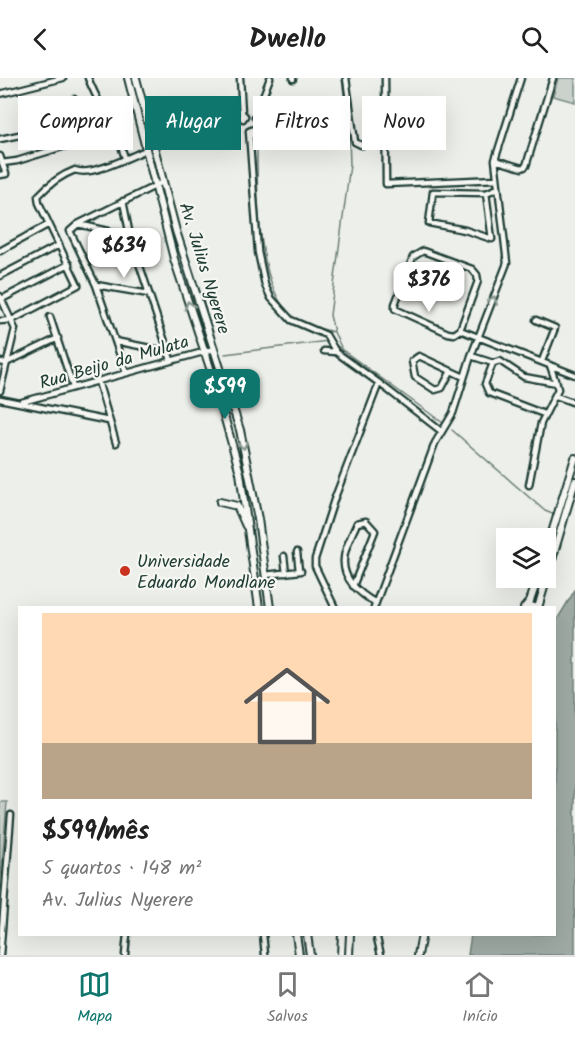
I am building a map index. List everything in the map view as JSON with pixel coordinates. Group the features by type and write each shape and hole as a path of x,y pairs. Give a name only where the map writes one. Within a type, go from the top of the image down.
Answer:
{"main road":[{"name":"Av. Julius Nyerere","path":"128,78 145,146"},
{"name":"Av. Julius Nyerere","path":"136,78 145,112"},
{"name":"Av. Julius Nyerere","path":"146,150 154,185 240,473 259,606"},
{"name":"Av. Julius Nyerere","path":"155,150 184,259 240,430 252,488 270,606"},
{"path":"553,528 575,458"},
{"path":"539,606 575,481"},
{"path":"220,501 237,506 249,532"},
{"path":"526,606 534,588"},
{"path":"296,936 299,955"},
{"path":"307,936 310,955"},
{"path":"341,955 342,936"},
{"path":"349,955 350,936"},
{"path":"418,955 422,936"}],"street":[{"path":"0,92 63,78"},
{"path":"88,78 96,96"},
{"path":"240,78 242,113"},
{"path":"263,96 270,78"},
{"path":"346,78 355,142 362,144"},
{"path":"385,78 385,96"},
{"path":"353,586 375,531 366,522 357,523 344,558 353,586 375,605 441,431 453,413 471,356 508,261 495,160 520,78"},
{"path":"495,160 525,167 553,78"},
{"path":"0,139 18,136"},
{"path":"250,137 258,252 265,285 271,298 291,320 326,335 334,349 441,431"},
{"path":"2,163 48,150"},
{"path":"123,150 125,158"},
{"path":"0,321 12,320 79,283 37,199 48,185 66,173 89,171 146,150"},
{"path":"386,150 385,182 387,185 497,179"},
{"path":"0,156 6,174 0,175"},
{"path":"126,373 96,285 70,233 71,228 78,224 163,182"},
{"path":"486,193 492,239 465,230 429,223 433,192 486,193 498,188"},
{"path":"123,201 130,236 171,360"},
{"path":"0,251 49,224"},
{"path":"78,224 130,236"},
{"path":"0,276 59,245"},
{"path":"423,251 472,269 477,275 478,281 460,330 454,334 448,333 395,309 402,285 418,252 423,251"},
{"path":"0,391 14,341 15,329 1,299 69,264"},
{"path":"96,285 148,294"},
{"path":"50,317 73,387"},
{"path":"536,320 555,327 542,362"},
{"path":"460,330 575,375"},
{"path":"0,362 6,363 58,338"},
{"path":"115,341 170,352"},
{"name":"Rua Beijo da Mulata","path":"22,402 214,349"},
{"path":"324,351 334,349"},
{"path":"450,371 442,388 435,390 415,377 412,361 419,356 464,377"},
{"path":"471,356 493,363 500,361 524,377 557,383"},
{"path":"493,363 486,380 487,391 493,396 544,414"},
{"path":"529,485 538,432 544,414 556,396 557,383 550,365"},
{"path":"98,381 116,443"},
{"path":"334,606 315,566 315,559 379,384"},
{"path":"375,393 385,388"},
{"path":"556,396 575,403"},
{"path":"0,399 109,421"},
{"path":"266,575 300,571 297,552"},
{"path":"284,556 286,573"},
{"path":"0,955 11,815"},
{"path":"125,955 127,936"},
{"path":"263,936 265,955"},
{"path":"376,936 381,955"}],"shaded area":[{"path":"558,78 575,78 575,102 553,96"},
{"path":"575,590 575,955 468,955 471,936 556,936 556,621"},
{"path":"0,802 7,802 0,889"}],"waterway":[{"path":"132,78 150,151"},
{"path":"341,347 330,315 350,165 342,78"},
{"path":"257,150 261,239 273,286 282,305 295,318 309,325 334,332"},
{"path":"225,354 328,341"},
{"path":"333,343 443,423"},
{"path":"452,430 545,511 555,515"}],"place":[{"name":"Universidade Eduardo Mondlane","path":"125,571"}]}
